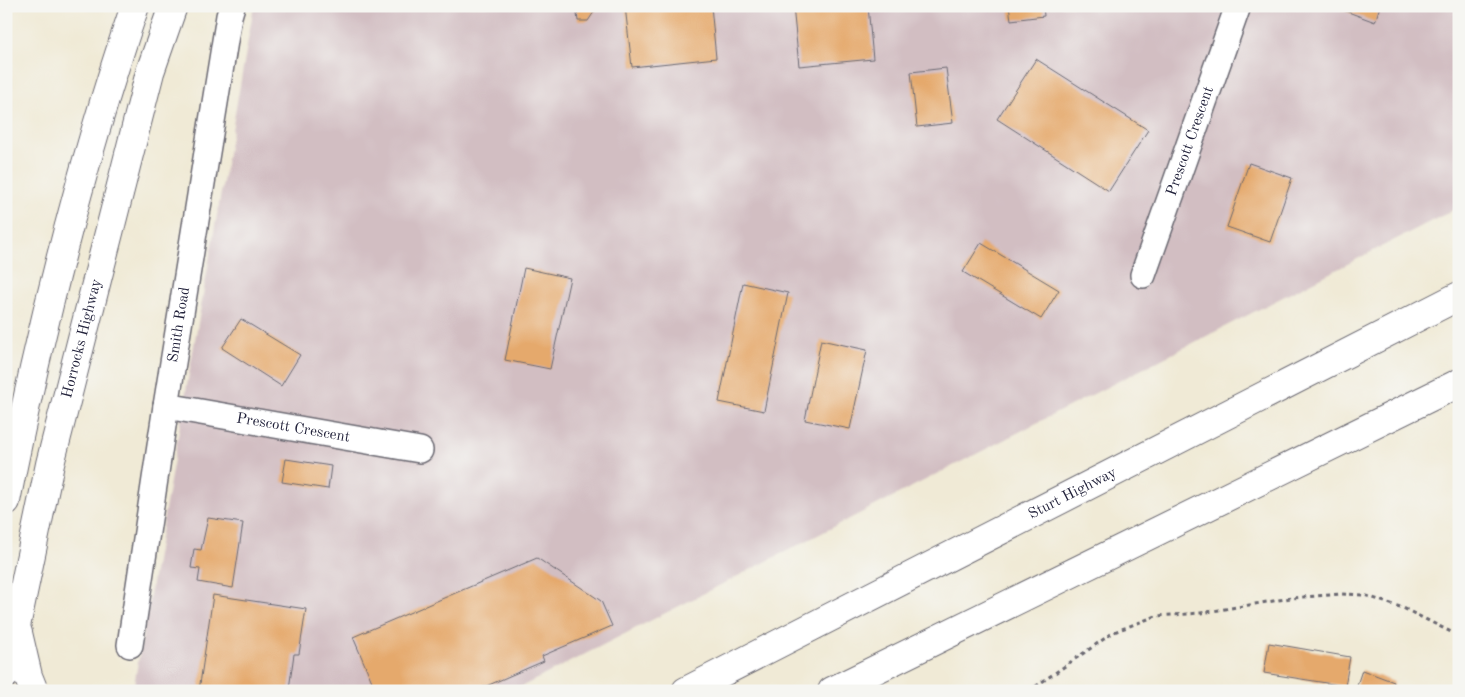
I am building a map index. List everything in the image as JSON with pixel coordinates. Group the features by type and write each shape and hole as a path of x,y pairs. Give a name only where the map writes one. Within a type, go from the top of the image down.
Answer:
{"highway":[{"path":"6,501 27,394 59,265 100,116 135,6"},
{"name":"Horrocks Highway","path":"6,674 50,464 104,247 150,72 173,6"},
{"name":"Sturt Highway","path":"686,691 1459,296"},
{"path":"832,691 1459,383"},
{"path":"16,627 28,676 34,691"}],"street":[{"name":"Smith Road","path":"130,645 166,406 227,26 232,6"},
{"name":"Prescott Crescent","path":"1143,275 1238,6"},
{"name":"Prescott Crescent","path":"166,406 420,450"}],"path":[{"path":"1029,691 1114,632 1156,616 1201,613 1290,598 1342,594 1364,595 1403,608 1459,636"}],"shaded area":[{"path":"254,6 1459,6 1459,207 513,691 133,691"}],"building":[{"path":"576,6 598,6 588,21 578,21"},
{"path":"625,6 711,6 716,58 632,67"},
{"path":"793,6 868,6 873,59 799,66"},
{"path":"1009,6 1043,6 1044,16 1011,20"},
{"path":"1332,6 1380,6 1375,22"},
{"path":"1036,59 1148,130 1109,191 997,119"},
{"path":"946,68 953,123 917,127 911,72"},
{"path":"1249,163 1292,178 1270,242 1227,227"},
{"path":"981,243 1059,290 1041,319 963,272"},
{"path":"524,268 570,278 550,369 505,360"},
{"path":"743,283 788,293 764,411 719,402"},
{"path":"241,319 300,355 281,386 222,348"},
{"path":"821,340 867,350 850,429 805,420"},
{"path":"286,459 331,466 328,489 282,482"},
{"path":"208,518 243,523 233,588 198,582 200,569 191,568 194,549 201,550"},
{"path":"537,558 601,601 612,626 542,656 544,661 475,691 376,691 353,637"},
{"path":"213,595 306,609 299,654 294,654 289,689 296,691 199,691"},
{"path":"1269,643 1350,657 1345,686 1264,673"},
{"path":"1362,670 1394,682 1392,689 1395,691 1355,691"}]}
